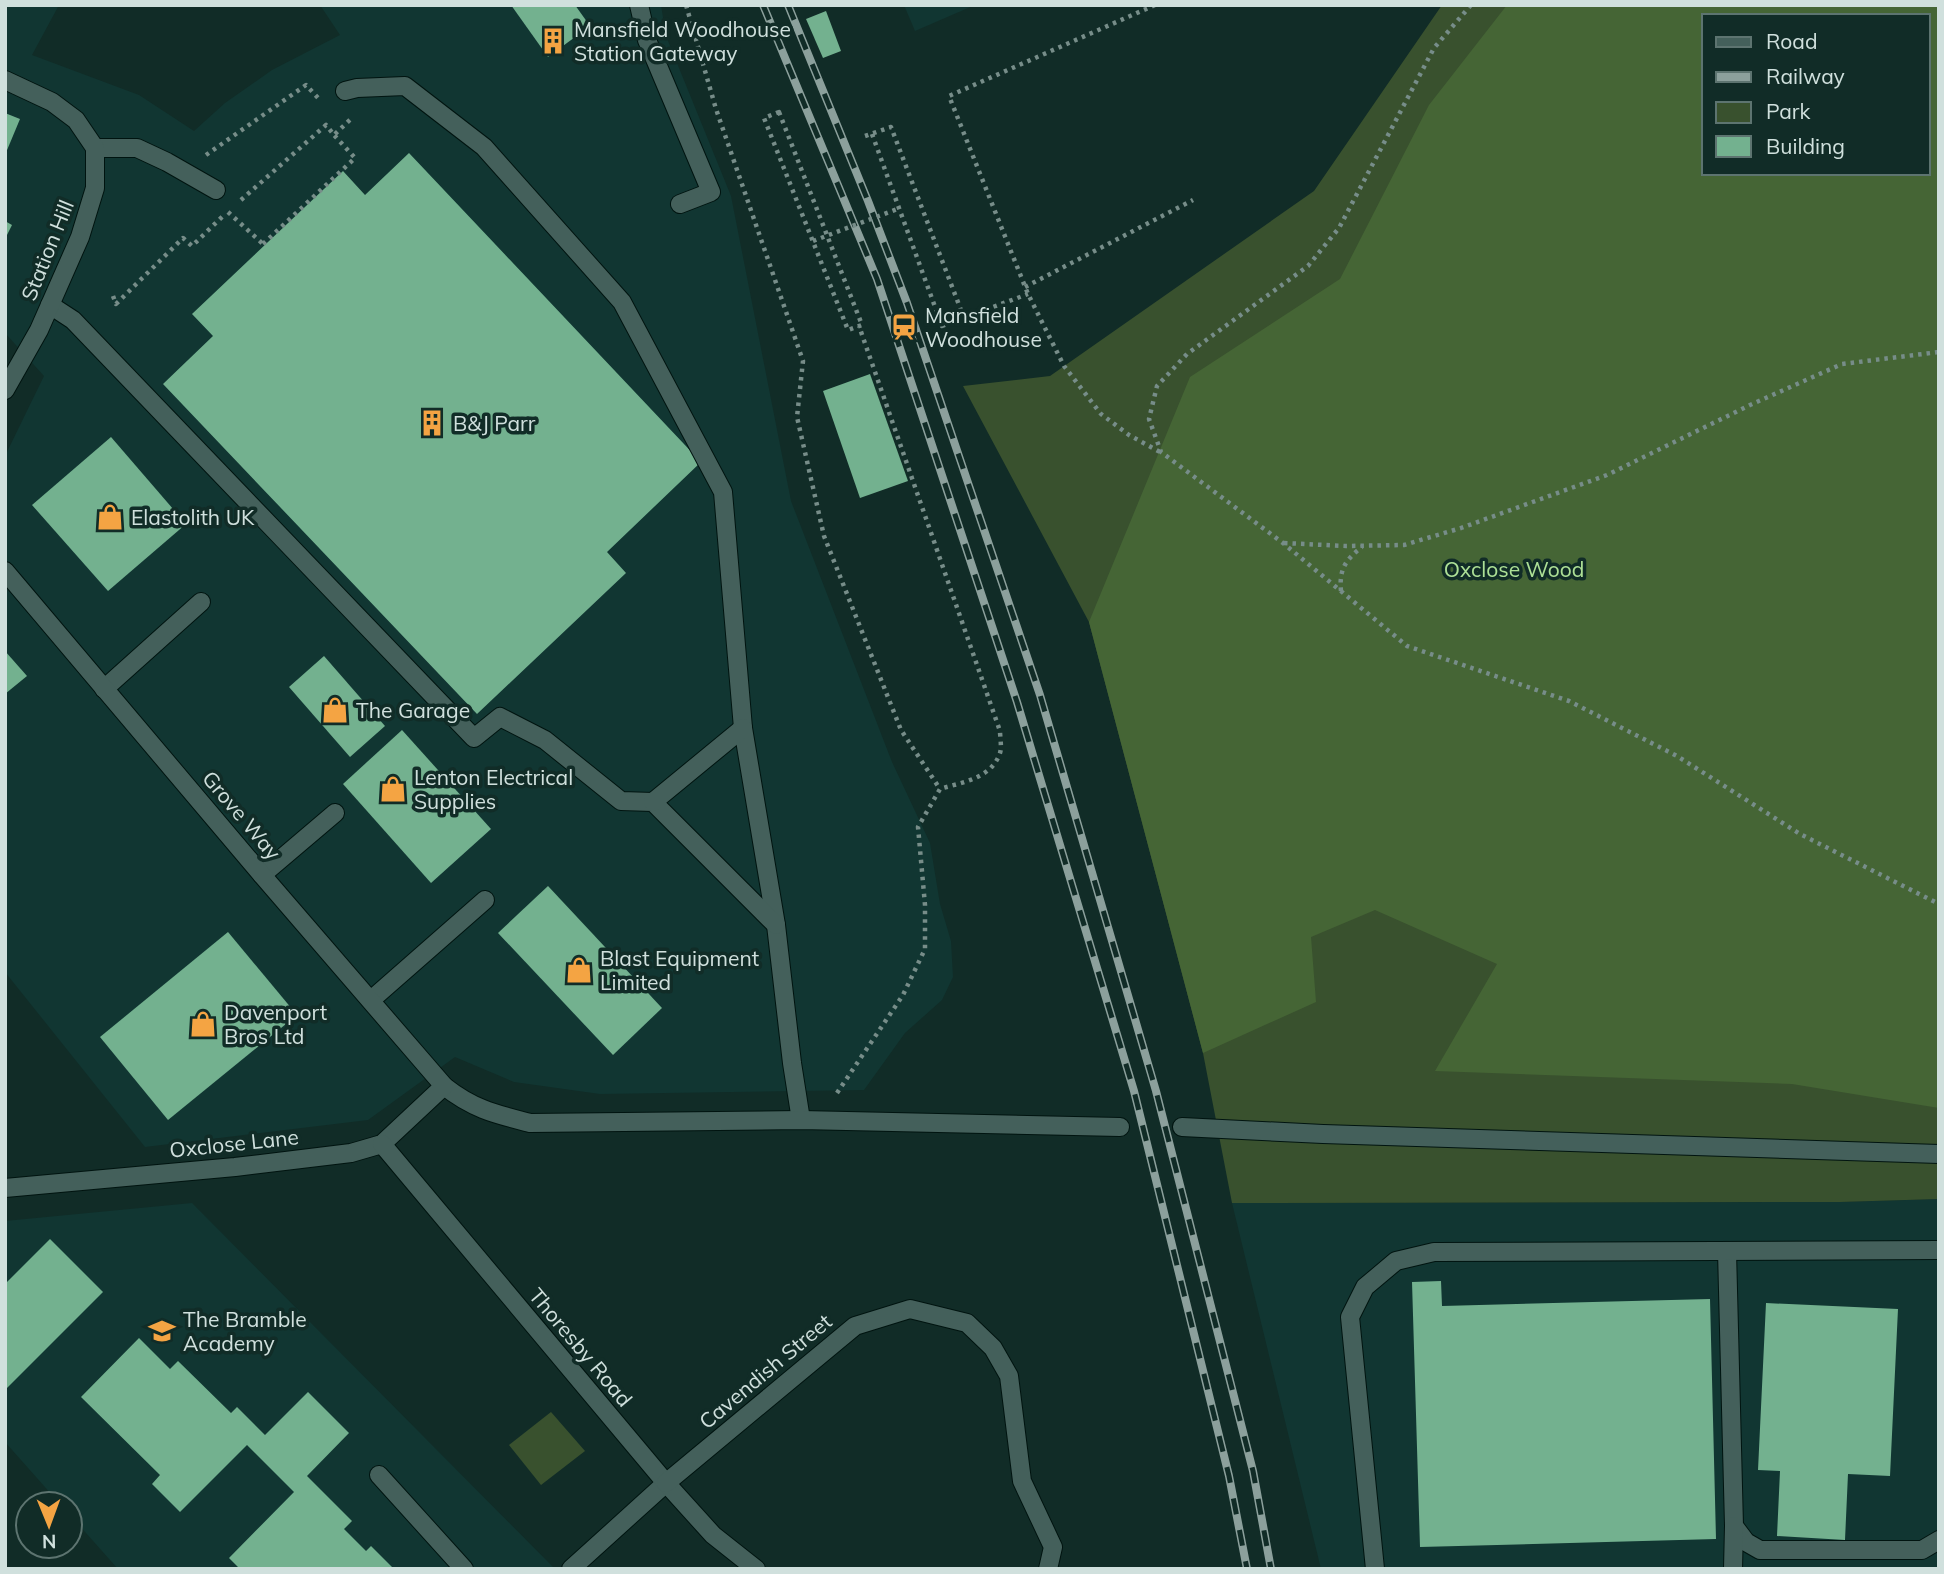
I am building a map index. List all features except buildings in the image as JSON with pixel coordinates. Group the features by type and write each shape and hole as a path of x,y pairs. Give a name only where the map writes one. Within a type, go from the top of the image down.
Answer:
{"street":[{"path":"639,5 647,40 711,192 680,204"},
{"path":"5,80 52,102 76,120 95,148 137,148 216,190"},
{"path":"345,91 405,86 484,147 622,303 723,492 743,728 776,925 792,1063 810,1120"},
{"name":"Station Hill","path":"5,390 39,330 80,237 95,188 95,148"},
{"path":"50,305 73,320 474,738 500,717 545,740 621,801 653,802 743,728"},
{"name":"Grove Way","path":"5,571 444,1086 464,1102 494,1114 530,1123 810,1120 1120,1127"},
{"path":"104,689 201,602"},
{"path":"653,802 776,925"},
{"path":"262,875 335,813"},
{"path":"371,1000 485,901"},
{"name":"Oxclose Lane","path":"5,1188 351,1153 382,1144 444,1086"},
{"path":"1182,1126 1336,1134 1939,1154"},
{"name":"Thoresby Road","path":"382,1144 666,1483 713,1535 756,1569"},
{"path":"1375,1569 1350,1317 1365,1287 1396,1261 1434,1252 1939,1250"},
{"path":"1727,1251 1734,1526 1732,1569"},
{"name":"Cavendish Street","path":"571,1569 666,1483 855,1326 910,1309 967,1322 993,1348 1009,1376 1022,1481 1053,1547 1048,1569"},
{"path":"379,1475 464,1569"},
{"path":"1734,1526 1746,1542 1760,1550 1923,1550 1939,1540"}],"path":[{"path":"686,5 716,109 803,361 797,417 824,536 901,730 940,789"},
{"path":"1155,5 949,96 1028,294 1064,366 1101,414 1129,435 1161,452 1283,543 1407,646 1569,701 1676,756 1800,834 1939,904"},
{"path":"1161,452 1149,419 1157,386 1187,354 1308,266 1339,228 1434,48 1471,5"},
{"path":"206,156 306,85 320,101"},
{"path":"779,112 862,325 848,330 813,241 764,118 779,112"},
{"path":"865,136 891,127 964,318"},
{"path":"872,134 942,326 1028,294"},
{"path":"228,212 263,244 355,158 334,135"},
{"path":"1025,287 1193,200"},
{"path":"813,241 900,208"},
{"path":"810,1120 904,995 925,949 925,905 918,827 940,789 981,777 1000,752 1000,730 859,326"},
{"path":"1283,543 1404,545 1461,528 1607,475 1842,364 1939,352"},
{"path":"1341,591 1340,577 1343,566 1362,546"}],"shaded area":[{"path":"5,5 59,5 32,55 139,95 194,131 225,103 272,70 340,35 320,5 661,5 666,36 731,196 791,501 892,762 930,843 940,904 951,941 953,977 942,1000 905,1033 864,1090 600,1094 514,1082 455,1057 368,1120 145,1147 5,972 5,456 44,376 5,333"},
{"path":"904,5 975,5 915,31"},
{"path":"1939,1199 1939,1569 1321,1569 1232,1203 1839,1202"},
{"name":"The Bramble Academy","path":"192,1203 555,1569 118,1569 84,1531 84,1490 48,1490 5,1442 5,1221"}],"green space":[{"name":"Oxclose Wood","path":"1442,5 1939,5 1939,1199 1840,1202 1232,1203 1203,1053 1089,622 963,386 1050,376 1314,191"},
{"name":"Oxclose Wood","path":"1507,5 1939,5 1939,1108 1792,1084 1435,1071 1497,964 1375,910 1311,937 1316,1002 1203,1053 1089,622 1190,377 1340,279 1429,105"},
{"path":"551,1412 585,1451 541,1485 509,1445"}],"railway":[{"path":"763,5 877,279 1017,702 1134,1091 1229,1476 1247,1569"},
{"path":"788,5 907,303 1040,695 1156,1091 1253,1471 1271,1569"}],"place":[{"name":"Mansfield Woodhouse Station Gateway","path":"553,41"},
{"name":"Mansfield Woodhouse","path":"904,327"},
{"name":"B&J Parr","path":"432,423"},
{"name":"Elastolith UK","path":"110,517"},
{"name":"The Garage","path":"335,710"},
{"name":"Lenton Electrical Supplies","path":"393,789"},
{"name":"Blast Equipment Limited","path":"579,970"},
{"name":"Davenport Bros Ltd","path":"203,1024"},
{"name":"The Bramble Academy","path":"162,1331"}]}
